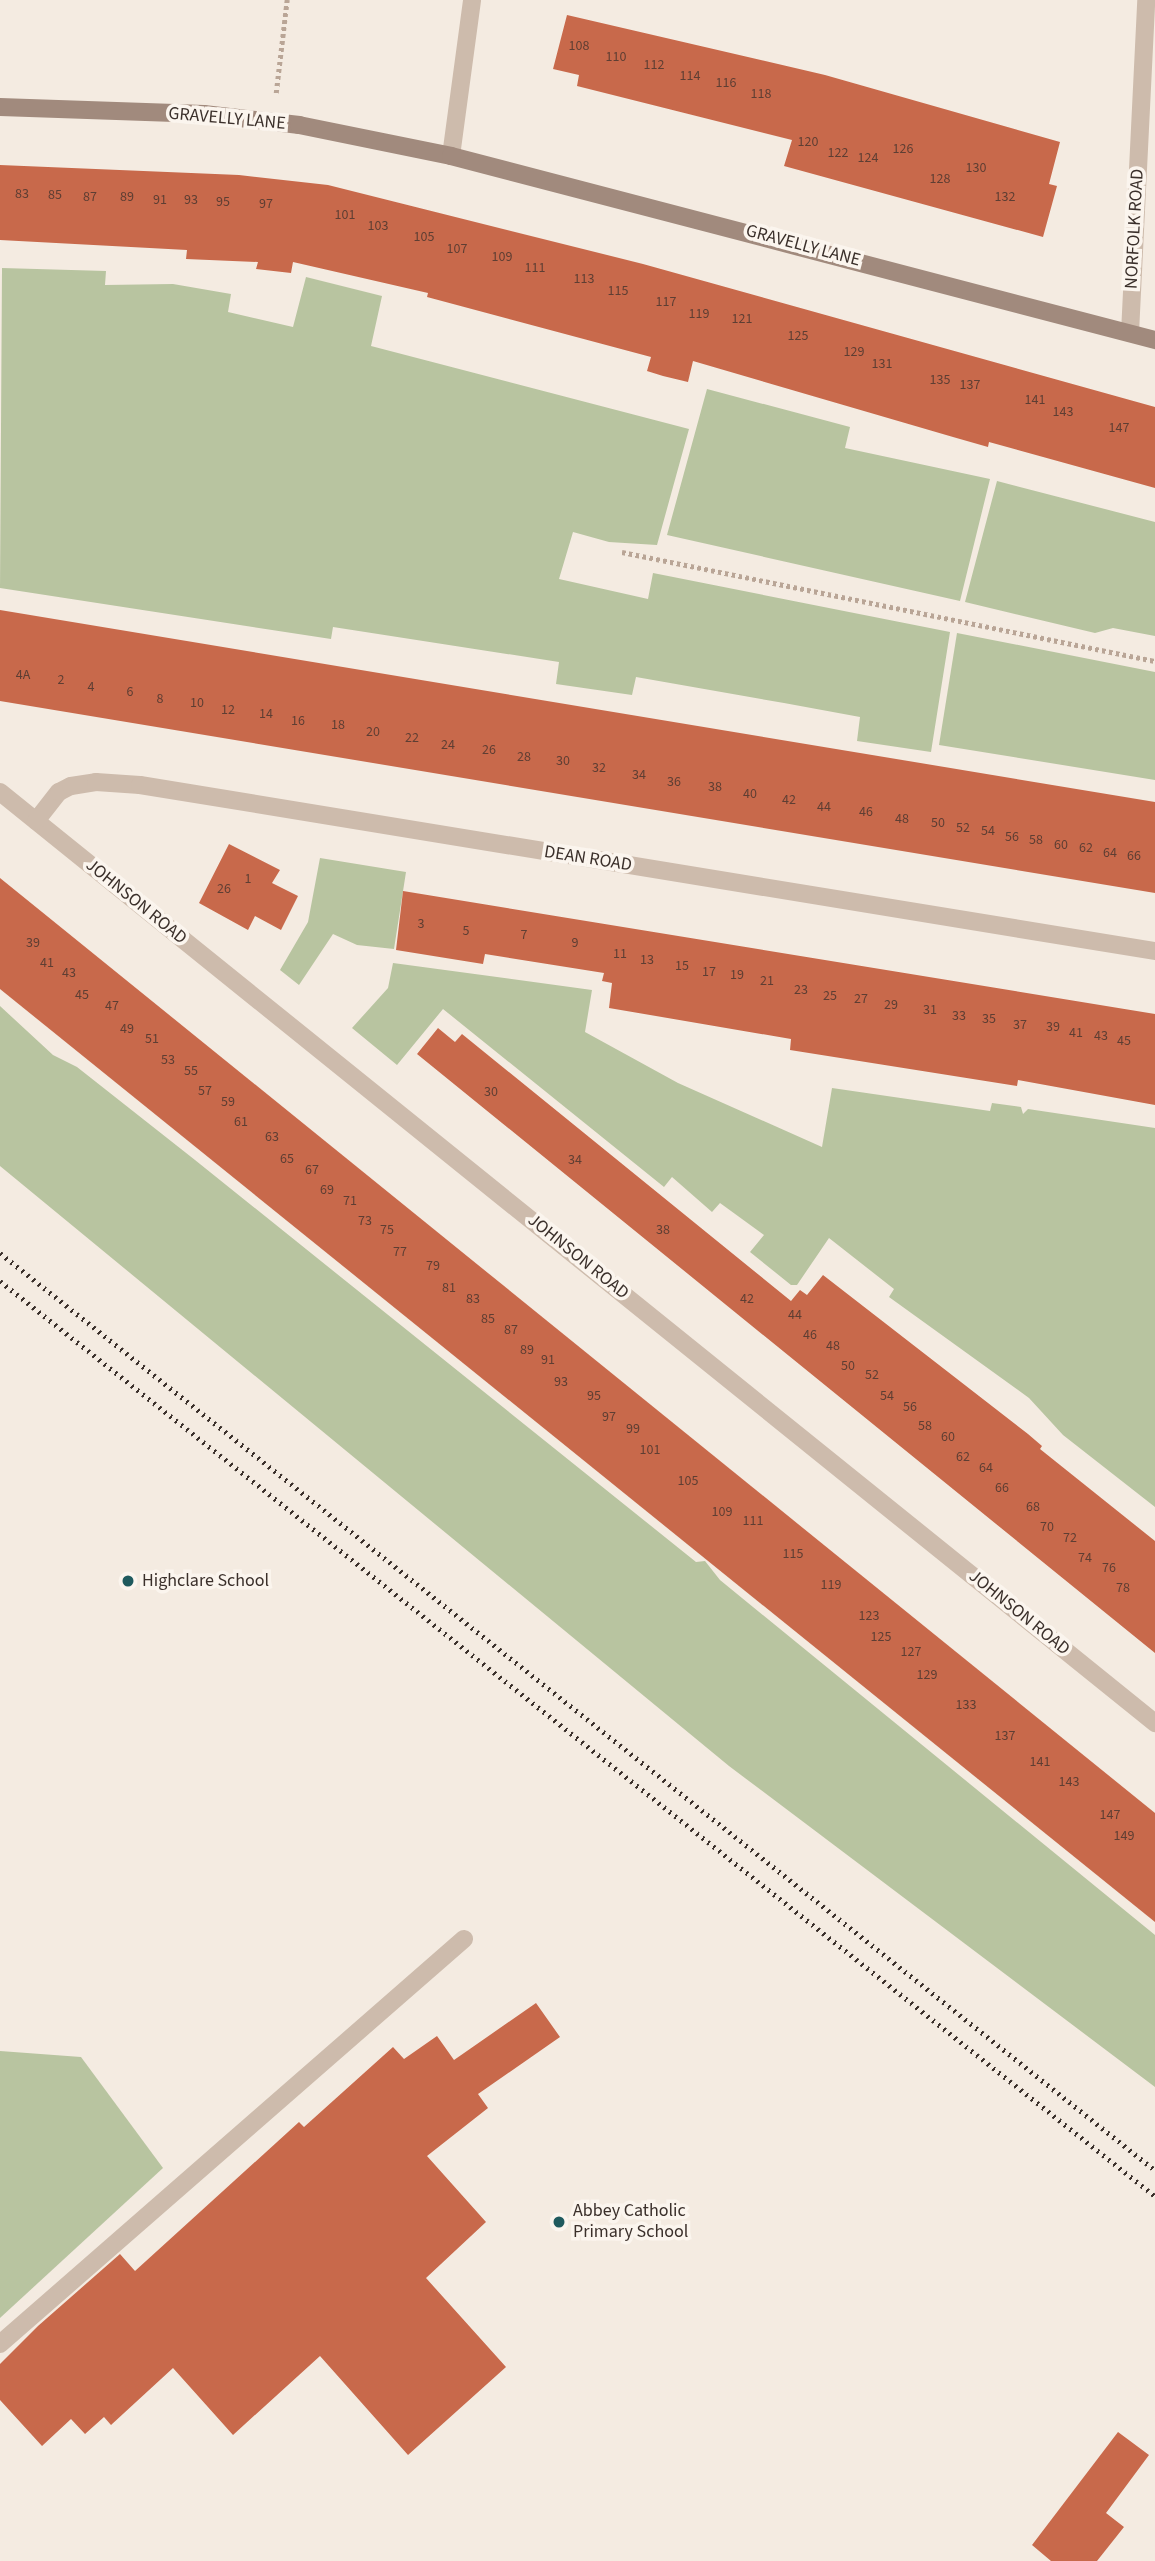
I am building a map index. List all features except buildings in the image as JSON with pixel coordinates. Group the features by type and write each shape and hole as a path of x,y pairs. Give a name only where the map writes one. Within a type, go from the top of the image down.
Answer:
{"main road":[{"name":"GRAVELLY LANE","path":"0,107 204,114 272,122 451,156 1155,340"}],"street":[{"path":"451,156 472,0"},
{"name":"NORFOLK ROAD","path":"1130,333 1146,0"},
{"name":"DEAN ROAD","path":"36,821 59,792 71,786 96,782 140,785 1155,951"},
{"name":"JOHNSON ROAD","path":"0,792 1155,1723"},
{"path":"0,2344 464,1939"}],"path":[{"path":"272,122 287,0"},
{"path":"622,552 1155,661"}],"green space":[{"path":"2,268 106,271 105,285 173,284 231,294 228,312 293,327 306,277 382,296 371,346 689,429 657,545 609,542 573,532 559,579 648,599 653,573 950,632 931,752 857,741 860,717 784,703 636,677 632,695 556,684 559,662 333,627 331,639 0,588"},
{"path":"707,389 850,427 845,448 990,479 960,601 667,535"},
{"path":"997,481 1155,522 1155,636 1113,628 1095,633 965,602"},
{"path":"957,633 1155,672 1155,780 939,745"},
{"path":"320,858 406,872 394,949 357,945 333,934 299,985 280,970 308,922"},
{"path":"393,963 592,990 585,1032 678,1083 822,1147 832,1088 990,1111 992,1103 1021,1107 1023,1114 1028,1109 1155,1128 1155,1507 1063,1435 1029,1398 889,1297 894,1289 829,1238 797,1285 791,1285 750,1252 764,1235 720,1203 712,1212 672,1177 664,1187 443,1009 397,1065 352,1028 388,988"},
{"path":"0,1006 53,1055 77,1067 195,1160 696,1562 705,1561 720,1580 1155,1935 1155,2087 729,1766 0,1166"},
{"path":"0,2051 81,2057 163,2168 0,2318"}],"railway":[{"path":"0,1253 1155,2170"},
{"path":"0,1281 1155,2196"}],"place":[{"name":"Highclare School","path":"128,1581"},
{"name":"Abbey Catholic Primary School","path":"559,2222"}]}
